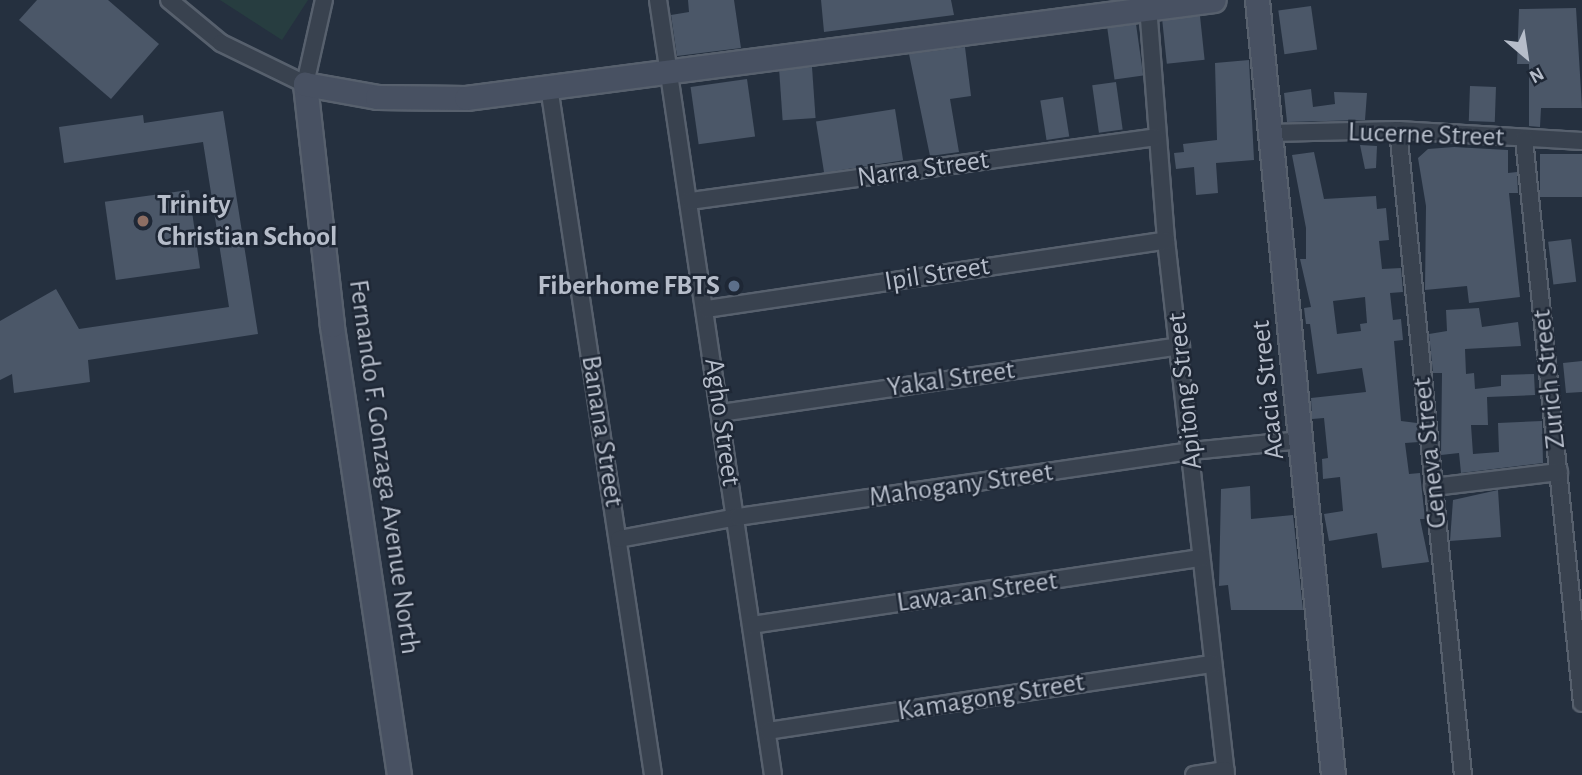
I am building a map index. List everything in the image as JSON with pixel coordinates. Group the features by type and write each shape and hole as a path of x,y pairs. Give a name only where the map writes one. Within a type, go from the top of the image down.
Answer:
{"street":[{"path":"169,0 221,43 305,84 435,100 1148,6 1214,0"},
{"path":"305,84 324,0"},
{"name":"Agho Street","path":"658,0 707,309 773,775"},
{"name":"Acacia Street","path":"1257,0 1303,440 1333,775"},
{"name":"Apitong Street","path":"1148,6 1166,240 1181,346 1201,558 1226,773"},
{"name":"Fernando F. Gonzaga Avenue North","path":"305,84 332,325 399,775"},
{"name":"Banana Street","path":"549,87 653,775"},
{"name":"Lucerne Street","path":"1270,133 1398,130 1582,141"},
{"name":"Geneva Street","path":"1398,130 1463,775"},
{"name":"Narra Street","path":"690,201 1156,137"},
{"name":"Zurich Street","path":"1524,139 1582,704"},
{"name":"Ipil Street","path":"707,309 1166,240"},
{"name":"Yakal Street","path":"721,413 1181,346"},
{"name":"Mahogany Street","path":"619,539 736,517 1192,451 1303,440"},
{"path":"1433,487 1559,472"},
{"name":"Lawa-an Street","path":"752,625 1201,558"},
{"name":"Kamagong Street","path":"768,731 1213,664"},
{"path":"1194,775 1226,773"}],"green space":[{"path":"220,0 308,0 282,40"}],"building":[{"path":"37,0 108,0 159,44 111,99 19,20"},
{"path":"688,0 734,0 741,48 677,56 671,15 689,12"},
{"path":"821,0 951,0 954,15 824,32"},
{"path":"1311,6 1317,50 1284,54 1278,11"},
{"path":"1576,8 1582,108 1541,108 1540,127 1529,126 1529,64 1517,64 1519,9"},
{"path":"1200,16 1205,60 1167,64 1162,20"},
{"path":"1136,24 1143,75 1115,80 1107,28"},
{"path":"965,47 971,96 950,99 959,152 930,156 909,54"},
{"path":"1249,60 1254,160 1216,163 1218,193 1196,195 1194,167 1176,169 1174,153 1184,152 1183,144 1217,140 1215,63"},
{"path":"812,67 816,118 783,120 779,69"},
{"path":"747,79 755,136 699,144 691,87"},
{"path":"1116,82 1123,130 1099,133 1092,85"},
{"path":"1470,86 1496,87 1495,122 1469,121"},
{"path":"1311,89 1313,107 1335,104 1334,92 1367,93 1365,120 1287,122 1284,93"},
{"path":"1063,97 1069,137 1047,140 1040,101"},
{"path":"895,109 903,160 824,173 816,122"},
{"path":"223,111 258,334 88,360 90,382 14,393 12,374 0,380 0,321 56,289 79,329 229,307 203,142 64,163 59,127 143,115 144,123"},
{"path":"1360,145 1377,146 1376,168 1365,169"},
{"path":"1454,147 1508,150 1508,173 1517,172 1518,193 1509,193 1520,297 1469,303 1467,286 1425,290 1426,206 1418,158 1428,149"},
{"path":"1314,152 1324,199 1376,196 1377,209 1386,208 1389,240 1379,241 1382,269 1401,268 1403,292 1390,293 1393,320 1401,319 1403,340 1394,341 1401,421 1417,423 1419,442 1405,443 1409,474 1420,473 1425,519 1420,519 1429,562 1382,568 1377,533 1329,541 1324,514 1343,511 1340,477 1323,479 1322,459 1328,458 1324,418 1312,419 1311,398 1366,392 1362,368 1317,374 1310,324 1306,324 1304,308 1311,307 1300,259 1306,259 1306,228 1292,155","holes":["1365,297 1367,323 1360,324 1361,331 1337,334 1333,301"]},
{"path":"1540,154 1582,154 1582,197 1540,197"},
{"path":"189,190 200,268 116,280 105,202"},
{"path":"1571,239 1576,282 1553,284 1548,242"},
{"path":"1479,308 1482,327 1518,322 1521,346 1465,349 1466,374 1474,373 1475,389 1501,386 1501,375 1534,374 1535,395 1487,397 1488,425 1471,425 1473,454 1499,452 1498,423 1542,421 1543,463 1461,473 1459,453 1441,455 1442,373 1433,373 1429,334 1447,331 1446,310"},
{"path":"1582,361 1582,392 1566,393 1563,363"},
{"path":"1250,486 1251,519 1293,515 1303,610 1231,610 1228,585 1219,586 1221,489"},
{"path":"1498,490 1501,537 1450,541 1453,500"}],"place":[{"name":"Trinity Christian School","path":"143,221"},
{"name":"Fiberhome FBTS","path":"734,286"}]}
